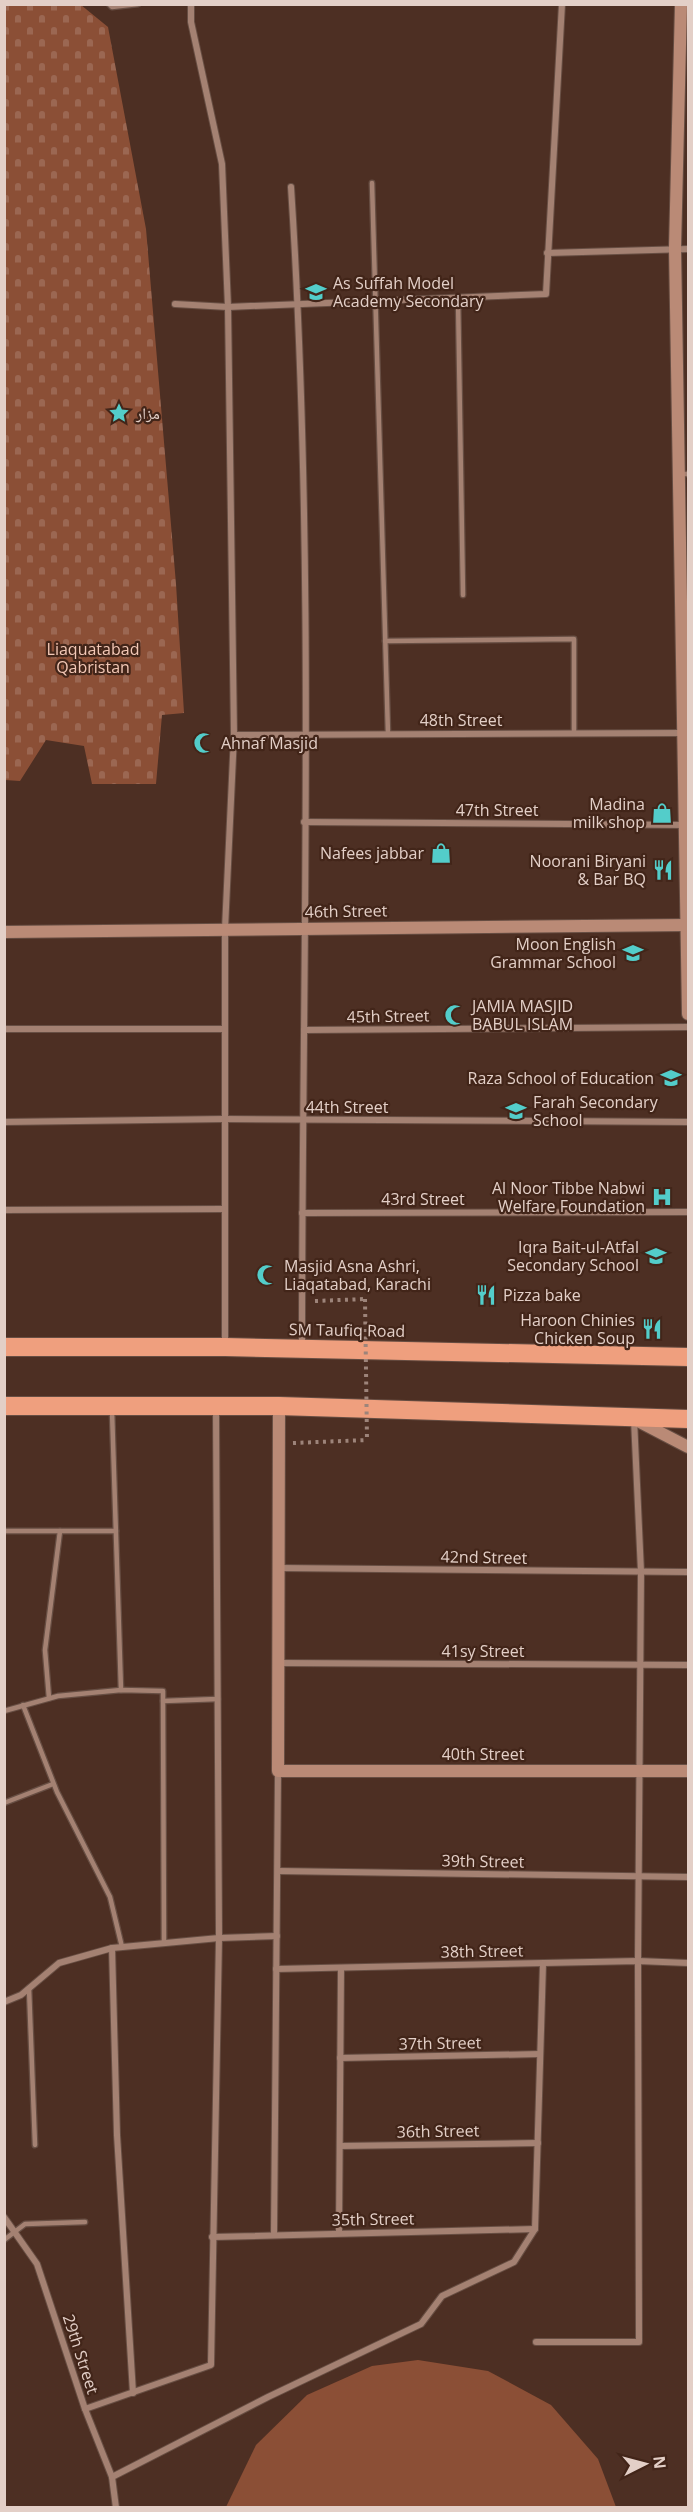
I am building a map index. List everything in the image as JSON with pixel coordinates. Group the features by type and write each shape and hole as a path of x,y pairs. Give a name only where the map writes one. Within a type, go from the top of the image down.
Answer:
{"highway":[{"name":"SM Taufiq Road","path":"4,1347 302,1348 688,1357"},
{"path":"4,1406 279,1406 688,1419"}],"street":[{"path":"191,4 191,22 222,164 228,307 234,735 225,929 223,1209 225,1347"},
{"path":"175,304 228,307 546,294 562,4"},
{"path":"681,4 675,248 684,474 688,1014"},
{"path":"291,186 298,304 306,734 302,1348"},
{"path":"547,253 688,249"},
{"name":"48th Street","path":"234,735 686,733"},
{"name":"47th Street","path":"304,822 687,825"},
{"name":"46th Street","path":"4,932 688,925"},
{"name":"45th Street","path":"304,1030 688,1027"},
{"path":"4,1029 224,1029"},
{"name":"44th Street","path":"4,1122 224,1119 688,1122"},
{"path":"4,1210 223,1209"},
{"name":"43rd Street","path":"302,1213 688,1212"},
{"path":"86,2409 211,2365 219,1938 216,1406"},
{"path":"274,2235 278,1871 279,1406"},
{"path":"634,1419 688,1447"},
{"path":"536,2342 639,2342 638,1876 641,1572 634,1419"},
{"name":"42nd Street","path":"278,1568 688,1572"},
{"name":"41sy Street","path":"278,1663 688,1665"},
{"name":"40th Street","path":"278,1771 688,1771"},
{"name":"39th Street","path":"278,1871 688,1876"},
{"path":"4,2002 21,1995 59,1963 112,1948 219,1938 277,1936"},
{"path":"112,1948 117,2135 133,2393"},
{"name":"38th Street","path":"276,1969 638,1961 688,1963"},
{"path":"112,2477 268,2397 421,2324 442,2296 514,2262 535,2229 543,1964"},
{"path":"339,2233 341,1968"},
{"name":"37th Street","path":"340,2058 540,2054"},
{"name":"36th Street","path":"340,2146 538,2143"},
{"name":"29th Street","path":"4,2217 37,2264 86,2409 112,2477 116,2508"},
{"name":"35th Street","path":"212,2237 535,2229"}],"lane":[{"path":"108,4 112,7 138,4"},
{"path":"372,183 387,734"},
{"path":"458,297 463,595"},
{"path":"385,641 574,639 574,734"},
{"path":"112,1406 121,1690"},
{"path":"4,1531 116,1531"},
{"path":"49,1698 45,1650 60,1531"},
{"path":"4,1711 49,1698 121,1690 163,1691 164,1943"},
{"path":"163,1701 218,1699"},
{"path":"23,1706 54,1784 110,1896 122,1947"},
{"path":"4,1803 54,1784"},
{"path":"29,1988 35,2145"},
{"path":"4,2240 25,2224 85,2222"}],"path":[{"path":"279,1444 367,1440 365,1299 326,1300"}],"green space":[{"name":"Liaquatabad Qabristan","path":"4,5 81,5 108,27 146,229 176,584 184,713 162,715 156,784 92,784 84,746 46,740 20,781 5,780"},
{"path":"418,2360 488,2371 551,2405 598,2459 616,2507 226,2507 256,2445 307,2395 372,2366"}],"place":[{"name":"As Suffah Model Academy Secondary","path":"316,292"},
{"name":"مزار","path":"119,413"},
{"name":"Ahnaf Masjid","path":"204,743"},
{"name":"Madina milk shop","path":"662,813"},
{"name":"Nafees jabbar","path":"441,853"},
{"name":"Noorani Biryani & Bar BQ","path":"663,870"},
{"name":"Moon English Grammar School","path":"633,953"},
{"name":"JAMIA MASJID BABUL ISLAM","path":"455,1015"},
{"name":"Raza School of Education","path":"671,1078"},
{"name":"Farah Secondary School","path":"516,1111"},
{"name":"Al Noor Tibbe Nabwi Welfare Foundation","path":"662,1197"},
{"name":"Iqra Bait-ul-Atfal Secondary School","path":"656,1256"},
{"name":"Masjid Asna Ashri, Liaqatabad, Karachi","path":"267,1275"},
{"name":"Pizza bake","path":"486,1295"},
{"name":"Haroon Chinies Chicken Soup","path":"652,1329"}]}
